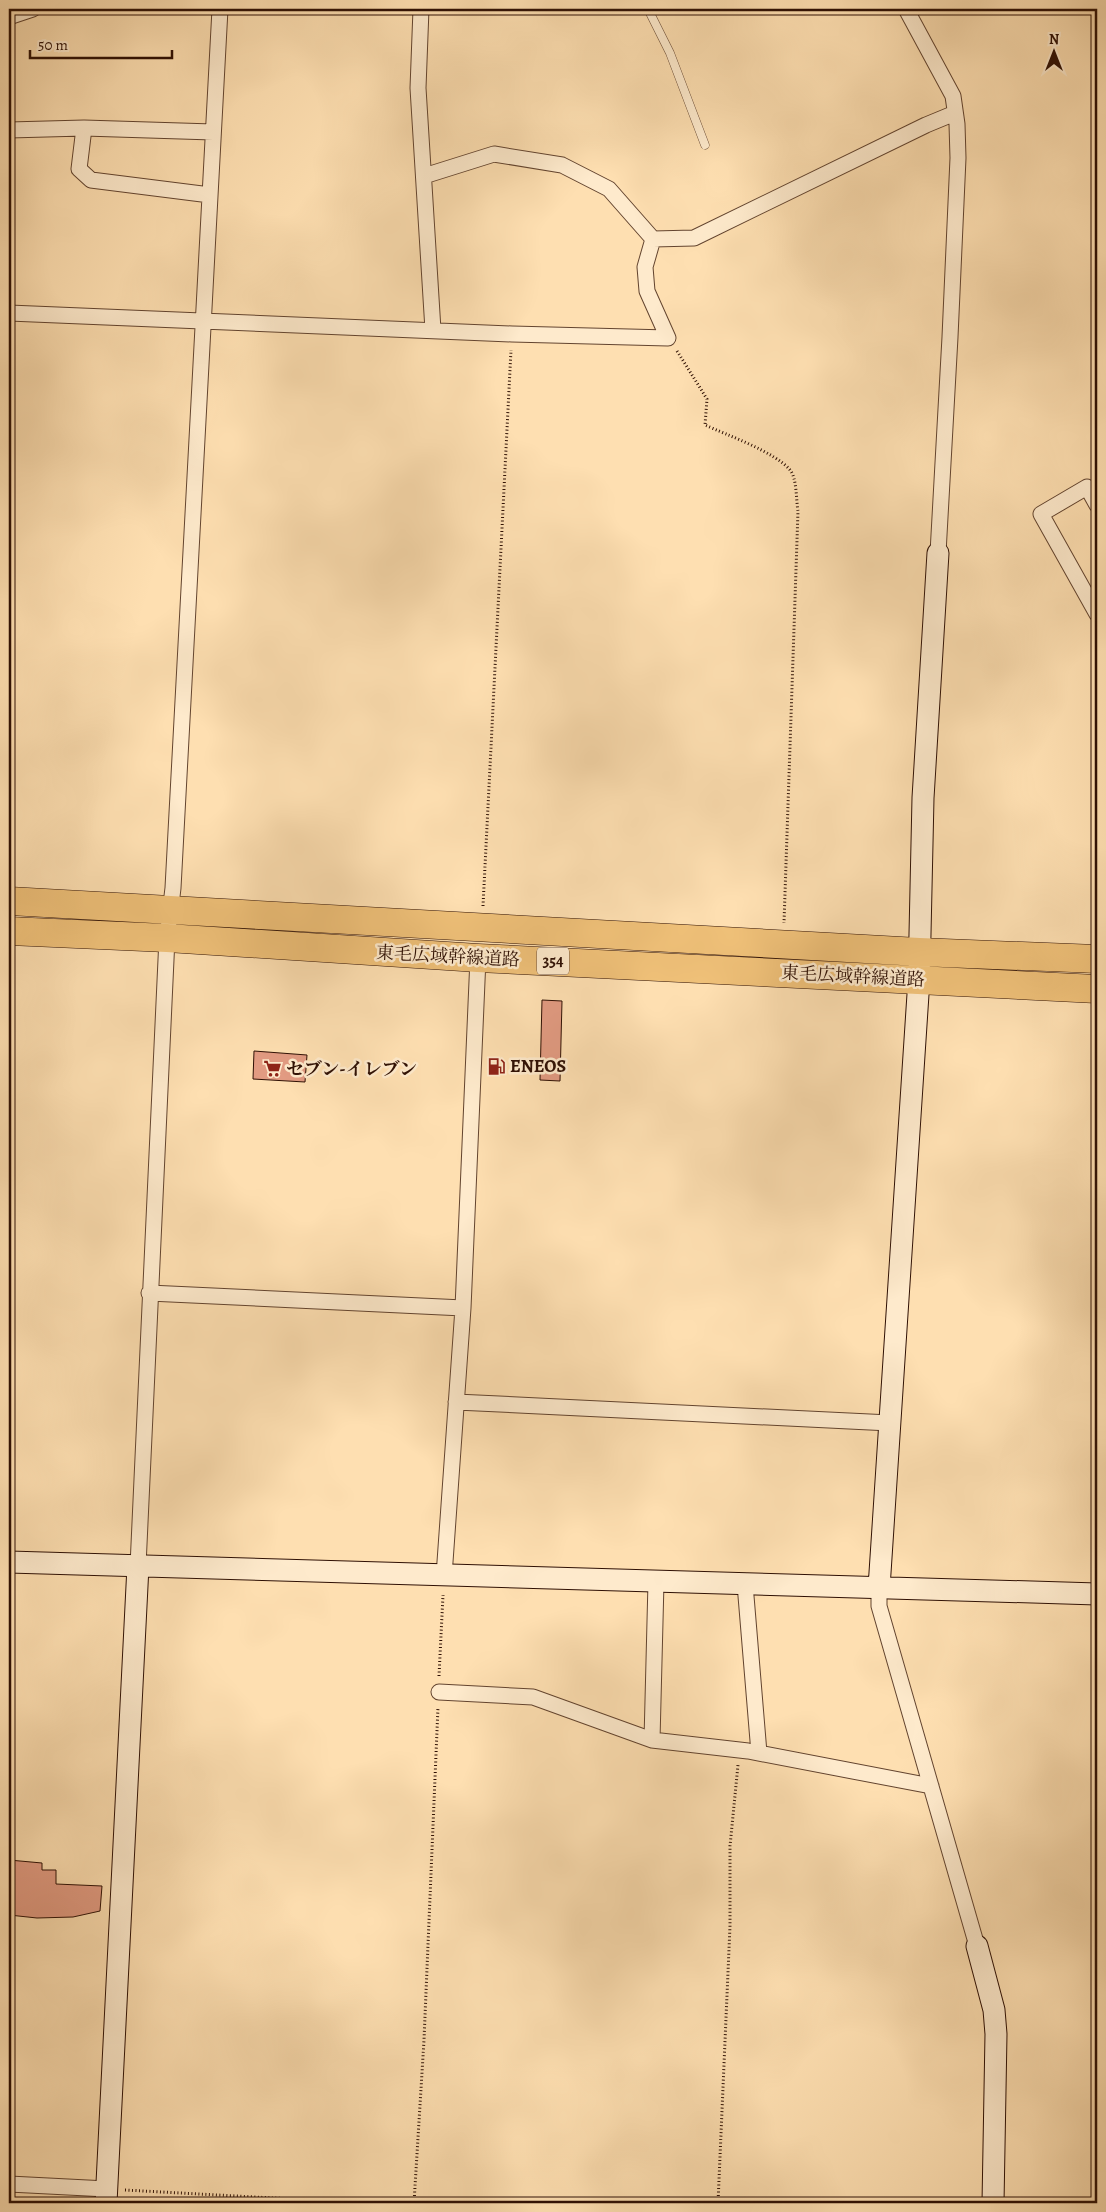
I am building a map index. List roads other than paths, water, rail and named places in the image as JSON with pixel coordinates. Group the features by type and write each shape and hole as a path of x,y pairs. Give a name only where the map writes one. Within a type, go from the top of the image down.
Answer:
{"highway":[{"name":"東毛広域幹線道路","path":"9,901 482,926 919,952 1097,959"},
{"name":"東毛広域幹線道路","path":"9,931 167,938 478,958 1097,989"}],"street":[{"path":"9,17 33,9"},
{"path":"9,2184 107,2196 167,938 172,910 220,9"},
{"path":"421,9 418,88 432,330"},
{"path":"906,9 953,96 957,168 924,798 919,979 879,1606 994,2010 996,2034 994,2203"},
{"path":"653,239 694,238 926,125 955,113"},
{"path":"9,130 84,128 213,132"},
{"path":"84,128 79,168 91,180 210,195"},
{"path":"424,176 494,154 562,165 609,189 653,239"},
{"path":"9,313 512,334 668,338 647,291 645,268 653,239"},
{"path":"1097,506 1087,486 1042,514 1097,614"},
{"path":"444,1576 463,1308 478,958"},
{"path":"150,1293 463,1308"},
{"path":"456,1402 890,1423"},
{"path":"9,1562 1097,1594"},
{"path":"652,1740 656,1582"},
{"path":"745,1584 759,1753"},
{"path":"439,1692 533,1697 652,1740 759,1753 931,1786"}],"lane":[{"path":"648,9 670,53 705,144"}],"place":[{"name":"ENEOS","path":"496,1066"},
{"name":"セブン-イレブン","path":"272,1069"}]}
